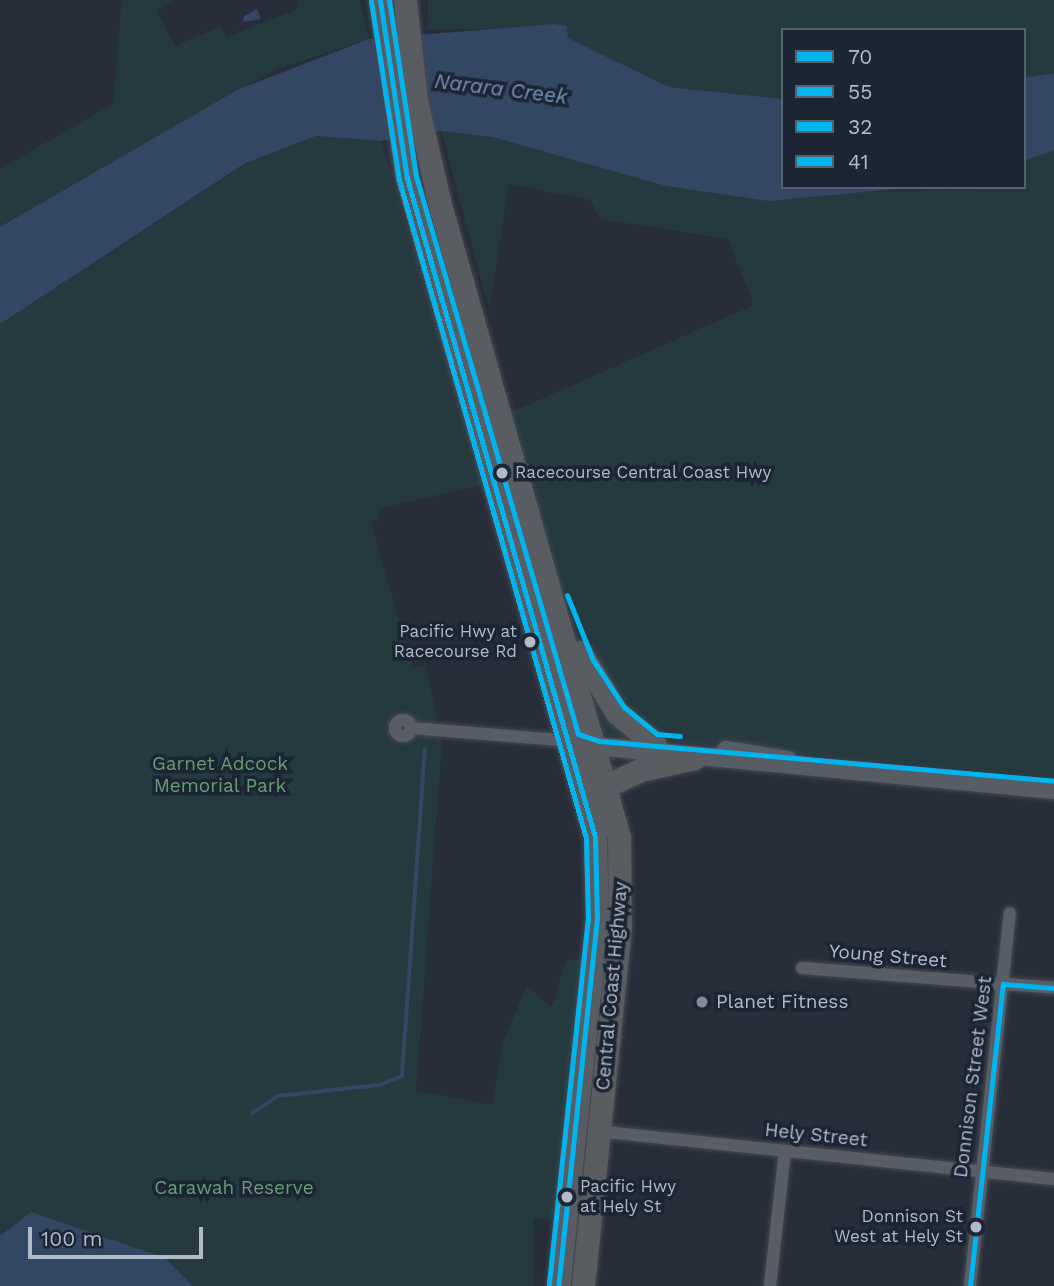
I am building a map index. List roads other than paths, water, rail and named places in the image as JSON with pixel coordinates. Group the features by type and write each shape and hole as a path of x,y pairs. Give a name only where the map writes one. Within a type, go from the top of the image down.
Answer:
{"highway":[{"name":"Central Coast Highway","path":"380,0 400,151 588,743 608,785 622,891 583,1286"},
{"name":"Central Coast Highway","path":"405,11 425,144 536,538 588,743 598,887 558,1286"},
{"path":"536,538 585,664 617,713 654,743"},
{"path":"608,785 640,770 695,758"}],"main road":[{"path":"588,743 654,743 765,753 801,764"},
{"path":"588,743 695,758 801,764 1054,790"}],"street":[{"path":"411,728 588,743"},
{"name":"Donnison Street West","path":"970,1286 1010,914"},
{"name":"Young Street","path":"802,968 1054,988"},
{"name":"Hely Street","path":"575,1129 1054,1179"},
{"path":"770,1286 785,1151"}],"water":[{"path":"257,9 261,19 243,22 244,16"},
{"name":"Narara Creek","path":"554,24 567,26 568,38 669,87 781,99 781,189 896,189 769,201 666,186 492,137 441,131 381,141 316,136 244,164 0,324 0,227 239,89 369,39"},
{"path":"1054,73 1054,150 1026,160 1026,78"},
{"path":"31,1212 165,1258 193,1286 0,1286 0,1236"}],"waterway":[{"path":"252,1113 278,1096 380,1085 402,1076 425,750"}],"place":[{"name":"Racecourse Central Coast Hwy","path":"502,473"},
{"name":"Pacific Hwy at Racecourse Rd","path":"530,642"},
{"name":"Planet Fitness","path":"702,1002"},
{"name":"Pacific Hwy at Hely St","path":"567,1197"},
{"name":"Donnison St West at Hely St","path":"976,1227"}],"park label":[{"name":"Garnet Adcock Memorial Park","path":"220,775"},
{"name":"Carawah Reserve","path":"234,1188"}]}
